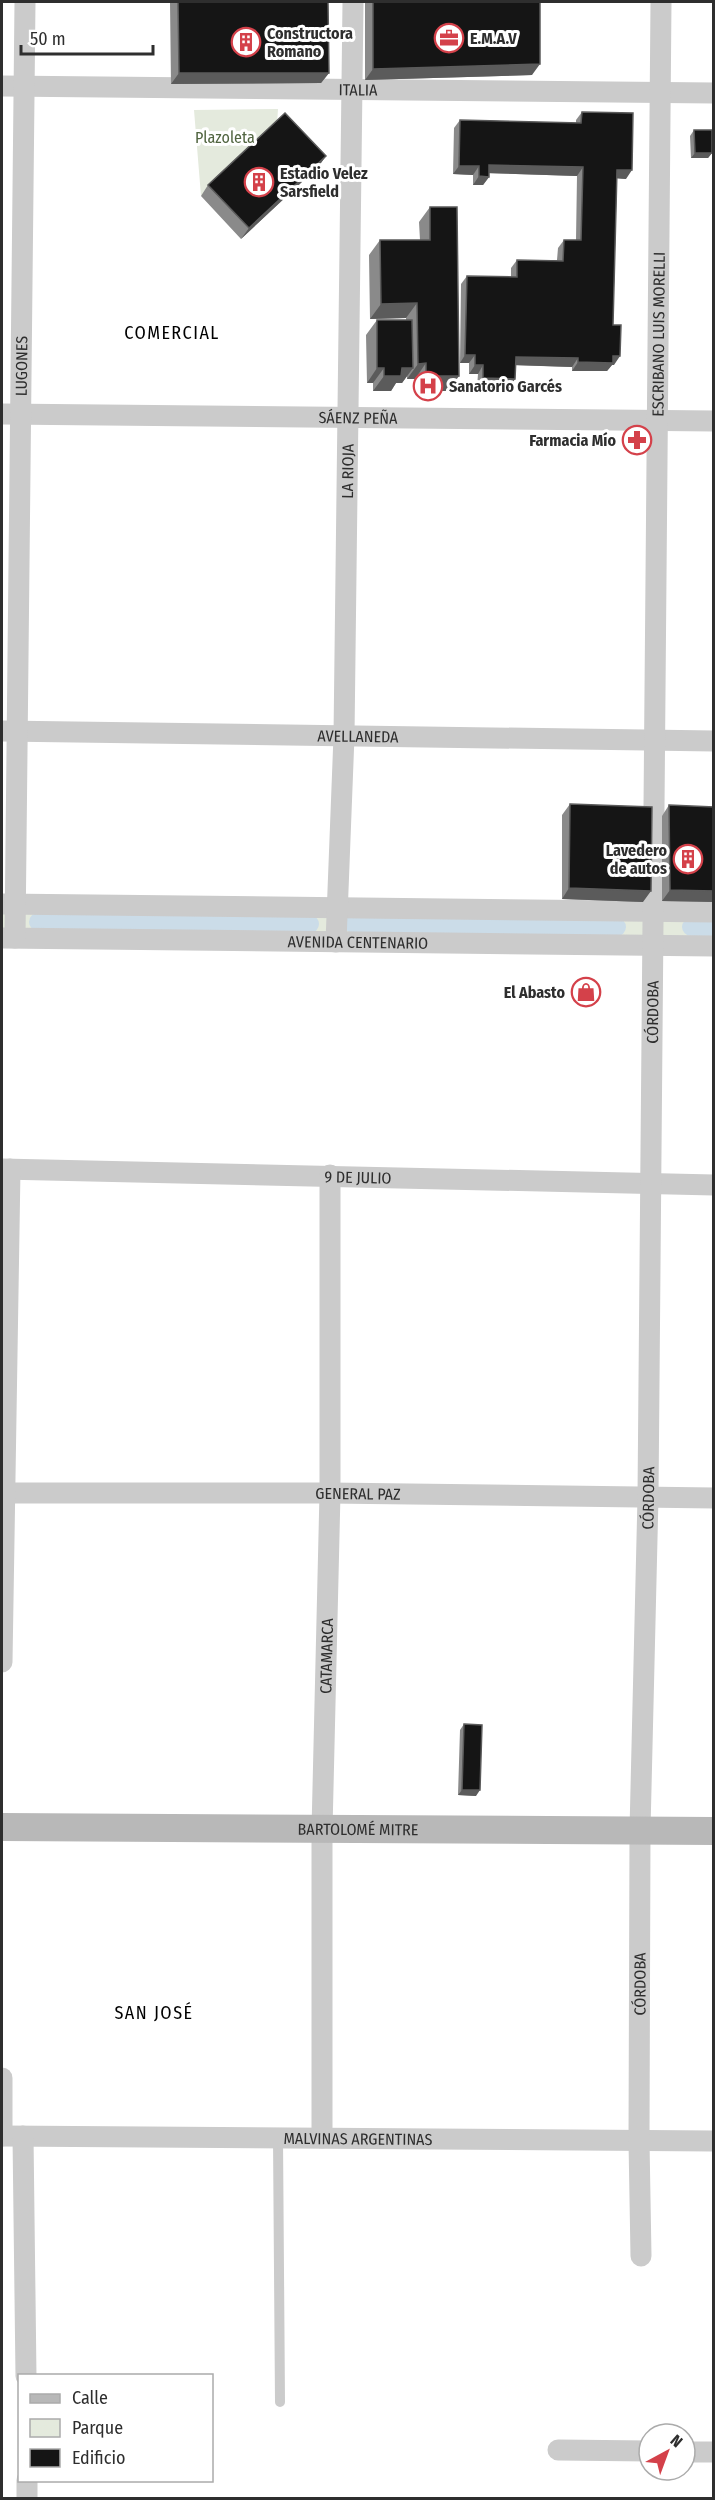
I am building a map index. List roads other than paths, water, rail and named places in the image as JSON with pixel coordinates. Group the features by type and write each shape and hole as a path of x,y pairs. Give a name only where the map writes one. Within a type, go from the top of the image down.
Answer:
{"main road":[{"name":"BARTOLOMÉ MITRE","path":"2,1827 714,1831"}],"street":[{"name":"LUGONES","path":"8,938 11,414 24,86 25,2"},
{"name":"LA RIOJA","path":"336,942 344,736 352,2"},
{"name":"ESCRIBANO LUIS MORELLI","path":"656,740 661,2"},
{"name":"ITALIA","path":"2,86 714,93"},
{"name":"SÁENZ PEÑA","path":"11,414 714,421"},
{"name":"AVELLANEDA","path":"10,731 714,741"},
{"name":"CÓRDOBA","path":"641,2256 640,1830 648,1497 656,740"},
{"name":"AVENIDA CENTENARIO","path":"9,904 714,912"},
{"name":"AVENIDA CENTENARIO","path":"8,938 714,946"},
{"name":"9 DE JULIO","path":"6,1169 714,1185"},
{"path":"2,1662 6,1169"},
{"name":"CATAMARCA","path":"322,2138 322,1830 330,1493 330,1175"},
{"name":"GENERAL PAZ","path":"3,1493 330,1493 714,1498"},
{"path":"2,2078 9,2136 26,2374"},
{"name":"MALVINAS ARGENTINAS","path":"9,2136 714,2141"},
{"path":"558,2450 637,2451"},
{"path":"697,2452 714,2452"},
{"path":"27,2482 27,2499"}],"lane":[{"path":"278,2138 280,2402"}],"waterway":[{"path":"38,922 310,924"},
{"path":"353,924 617,927"},
{"path":"691,927 714,927"}],"place":[{"name":"E.M.A.V","path":"449,38"},
{"name":"Constructora Romano","path":"246,42"},
{"name":"Estadio Velez Sarsfield","path":"259,182"},
{"name":"Sanatorio Garcés","path":"428,386"},
{"name":"Farmacia Mío","path":"637,440"},
{"name":"Lavedero de autos","path":"688,859"},
{"name":"El Abasto","path":"586,992"}],"district":[{"name":"COMERCIAL","path":"172,333"},
{"name":"SAN JOSÉ","path":"154,2013"}],"park label":[{"name":"Plazoleta","path":"225,137"}]}
